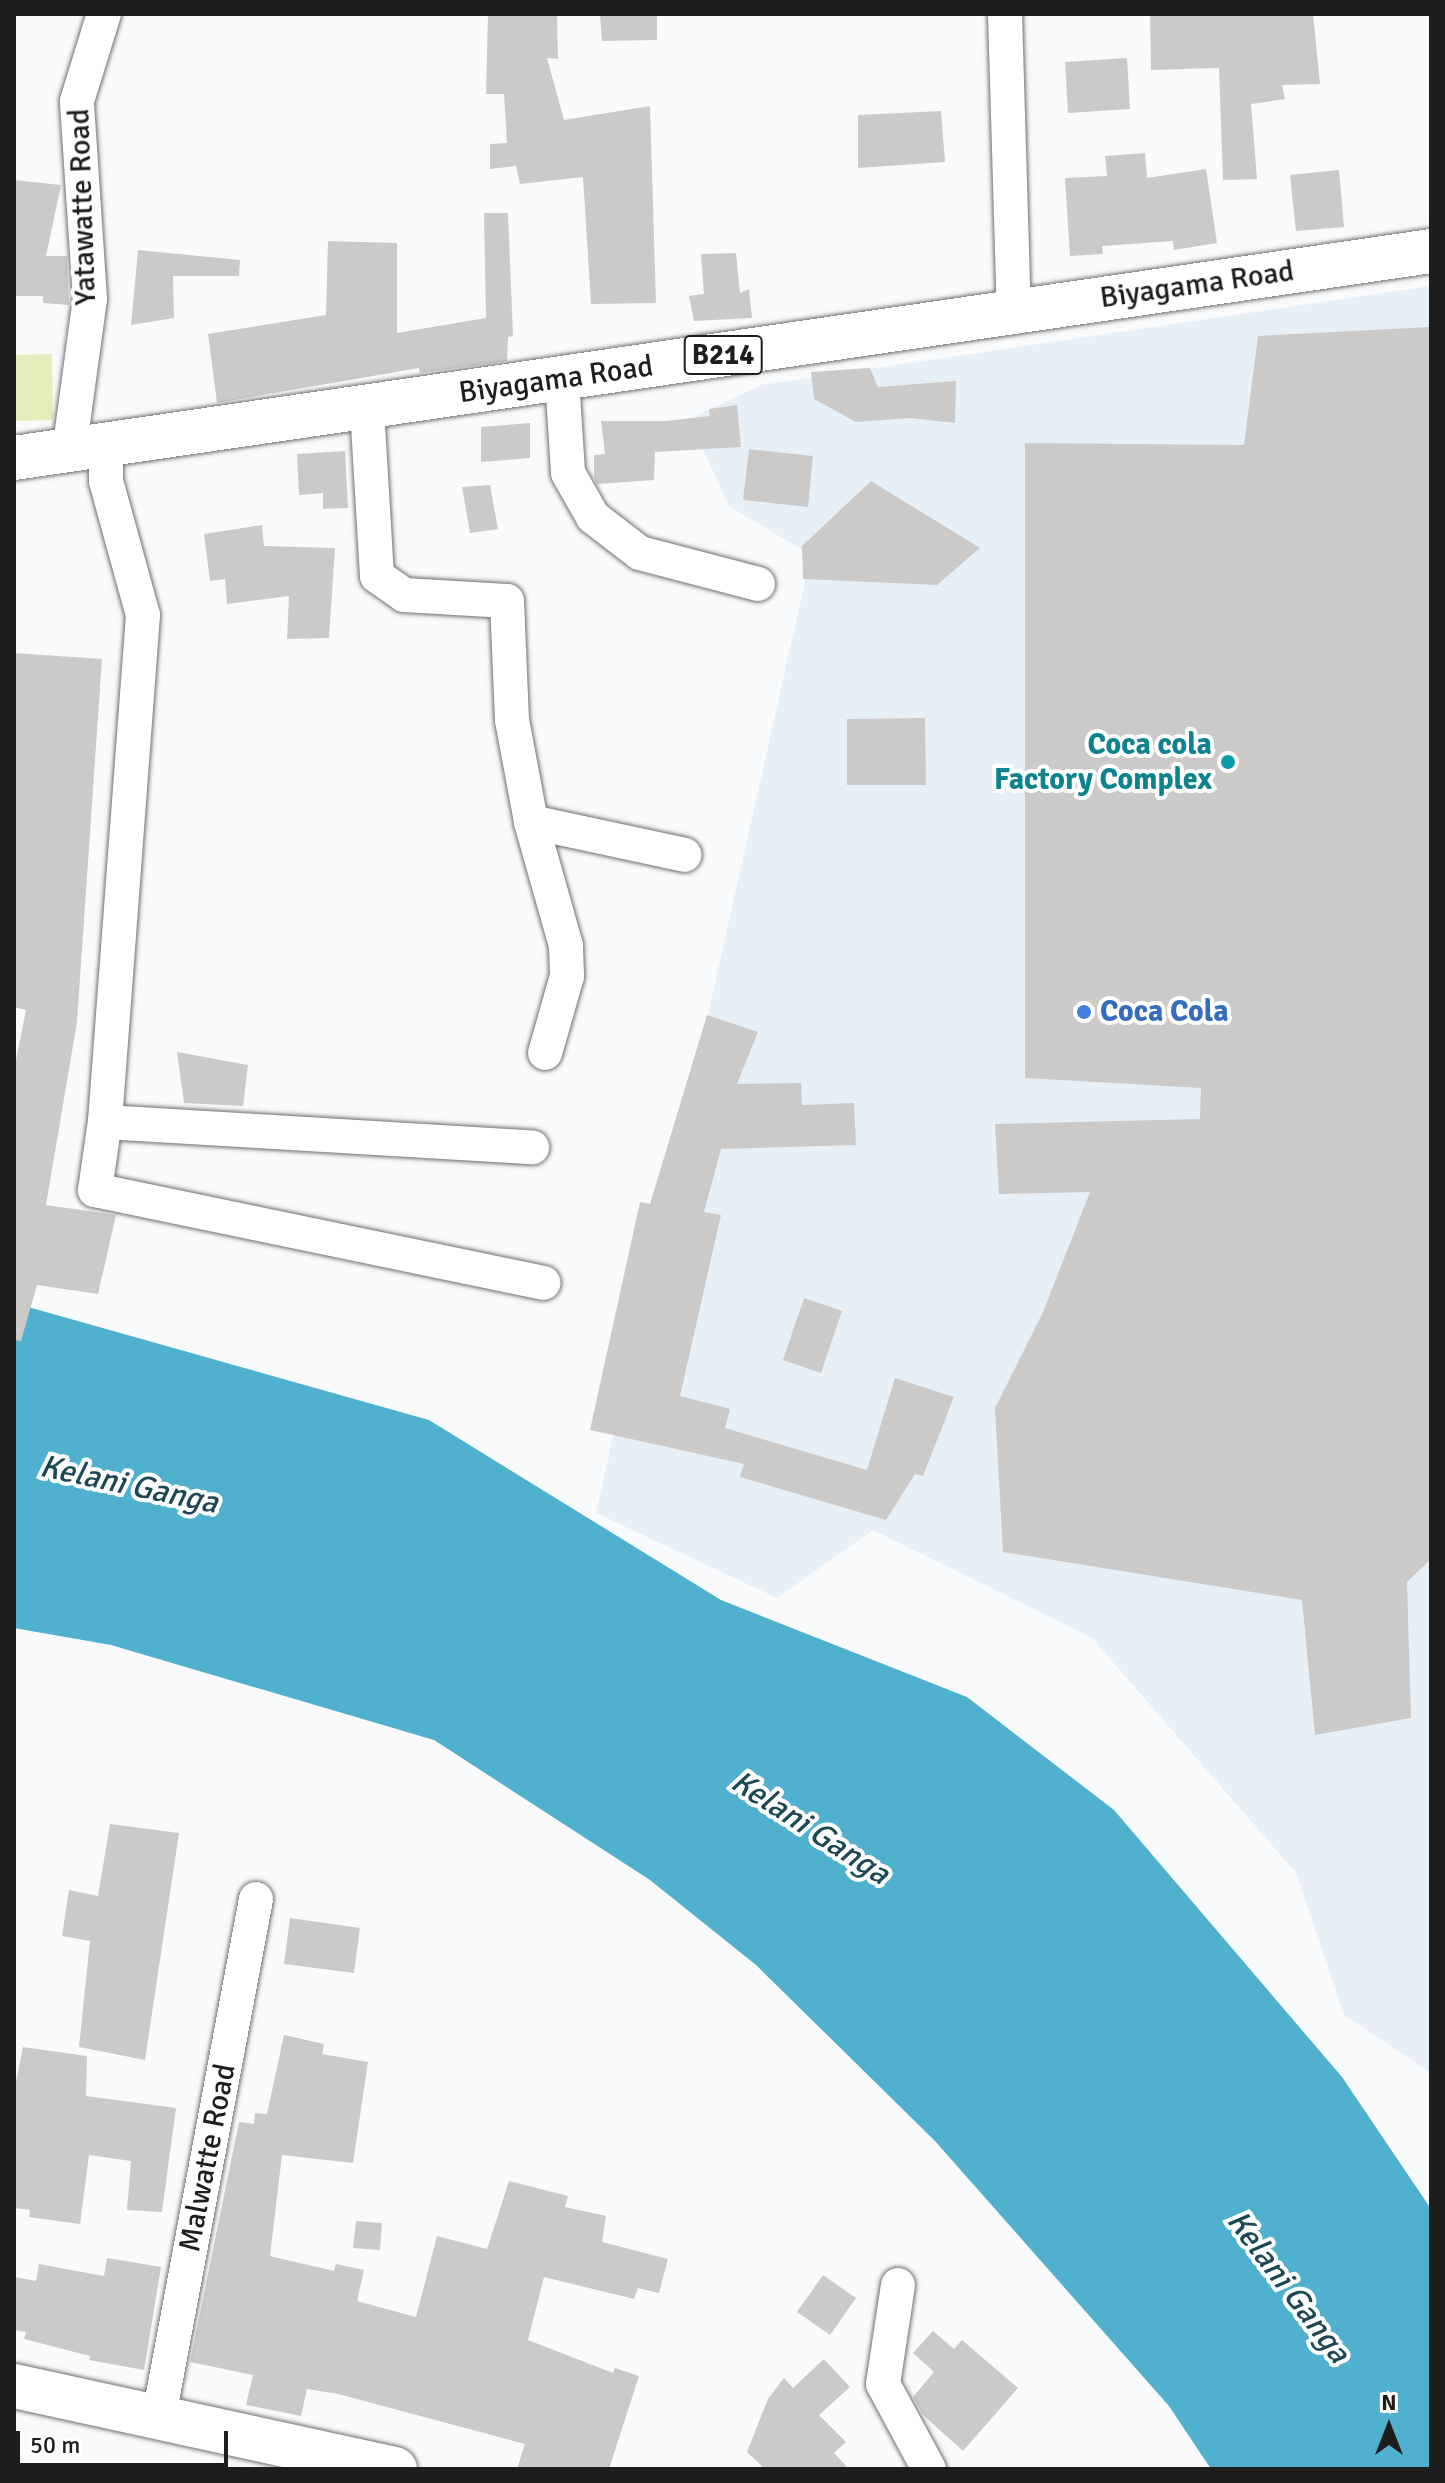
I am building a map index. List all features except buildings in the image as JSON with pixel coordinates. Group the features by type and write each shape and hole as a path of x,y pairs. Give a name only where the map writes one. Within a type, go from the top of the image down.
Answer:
{"main road":[{"name":"Biyagama Road","path":"14,458 1431,251"},
{"path":"14,2386 395,2469"}],"street":[{"name":"Yatawatte Road","path":"104,14 77,101 90,299 88,449 106,481 143,615 106,1114 95,1190 543,1283"},
{"path":"1005,14 1014,312"},
{"path":"562,379 568,473 593,517 640,553 758,584"},
{"path":"367,408 377,576 404,595 507,601 512,720 531,822 566,946 567,976 545,1053"},
{"path":"531,822 685,855"},
{"path":"106,1114 105,1122 532,1147"},
{"name":"Malwatte Road","path":"159,2416 256,1899"},
{"path":"898,2285 883,2384 929,2469"}],"shaded area":[{"path":"1431,286 1431,2073 1344,2015 1296,1873 1092,1638 873,1530 777,1598 596,1513 811,555 729,506 689,419 761,385"}],"green space":[{"path":"52,354 53,420 14,421 14,355"}],"water":[{"name":"Kelani Ganga","path":"14,1303 429,1420 721,1600 967,1697 1114,1810 1342,2077 1431,2209 1431,2469 1211,2469 1169,2406 935,2141 756,1965 650,1880 434,1740 111,1645 14,1628"}],"place":[{"name":"Coca cola Factory Complex","path":"1228,762"},
{"name":"Coca Cola","path":"1084,1012"}]}
